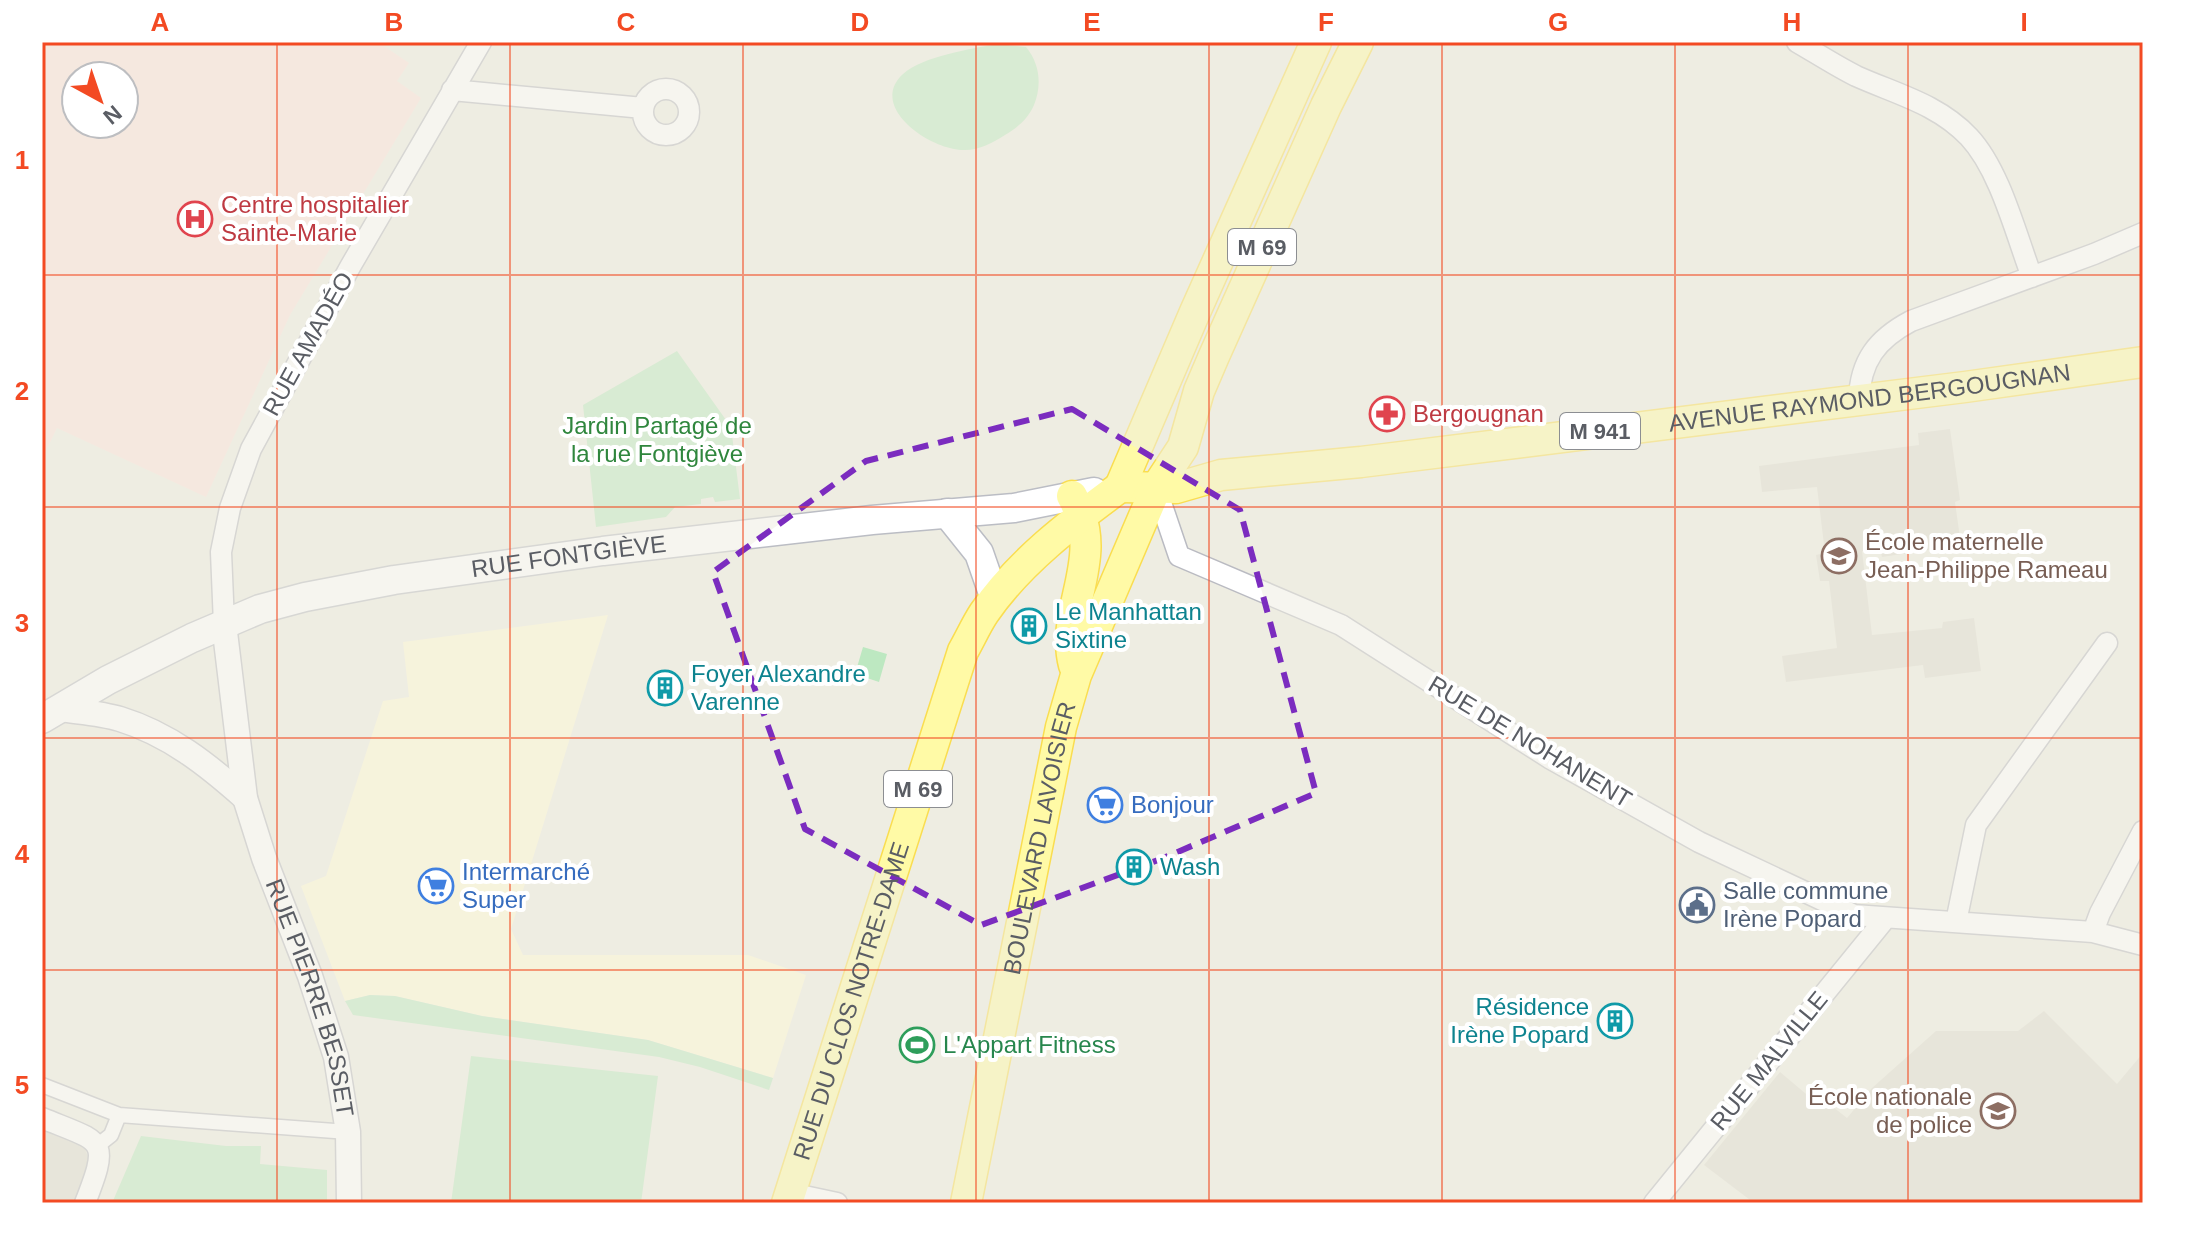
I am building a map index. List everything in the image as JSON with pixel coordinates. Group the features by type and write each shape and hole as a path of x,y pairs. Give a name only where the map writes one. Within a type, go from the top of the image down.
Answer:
{"main road":[{"name":"M 69","path":"1120,487 1316,42"},
{"name":"M 69","path":"1156,488 1183,447 1199,391 1219,343 1358,42"},
{"name":"AVENUE RAYMOND BERGOUGNAN","path":"1120,487 1176,488 1221,475 1361,462 2143,362"},
{"name":"RUE DU CLOS NOTRE-DAME","path":"789,1198 963,651 983,614 1077,505 1120,487"},
{"name":"BOULEVARD LAVOISIER","path":"966,1203 1058,741 1076,675 1156,488"},
{"name":"M 69","path":"1076,675 1070,650 1086,540 1077,505"},
{"name":"RUE FONTGIÈVE","path":"48,711 224,624 260,609 305,597 394,580 693,540 947,513 1077,505"},
{"path":"947,513 979,553 995,599"}],"street":[{"name":"RUE AMADÉO","path":"224,624 221,552 230,508 251,449 343,280 481,42"},
{"path":"1797,42 1855,75 1943,114 1971,138 1993,174 2032,277"},
{"path":"452,90 643,108"},
{"path":"1859,400 1860,377 1873,350 1891,331 2143,233"},
{"name":"RUE DE NOHANENT","path":"1156,488 1179,556 1341,625 1551,759 1699,842 1854,915 2093,932 2143,945"},
{"name":"RUE PIERRE BESSET","path":"224,624 245,798 336,1057 348,1132 349,1203"},
{"path":"1956,922 1976,825 2107,643"},
{"name":"RUE PIERRE BESSET","path":"48,711 120,719 177,744 210,766 245,798"},
{"path":"2093,932 2143,831"},
{"name":"RUE MALVILLE","path":"1654,1203 1885,919"},
{"path":"42,1085 119,1115 348,1132"},
{"path":"42,1118 94,1142 111,1135 119,1115"},
{"path":"85,1203 101,1164 94,1142"},
{"path":"789,1198 837,1203"}],"highlighted area":[{"path":"1072,409 1240,510 1316,793 1161,859 981,925 805,829 713,572 866,461"}],"shaded area":[{"name":"Centre hospitalier Sainte-Marie","path":"42,42 378,42 409,63 397,81 421,98 290,315 206,497 57,428 42,459"},
{"name":"École maternelle Jean-Philippe Rameau","path":"1950,429 1960,500 1955,502 1961,545 1882,557 1880,549 1862,551 1872,635 1942,628 1943,622 1974,618 1981,671 1925,678 1923,665 1786,682 1782,656 1837,648 1829,581 1820,581 1816,555 1825,553 1817,487 1762,492 1759,466 1919,445 1918,433"},
{"path":"608,615 511,929 523,955 748,955 806,975 773,1078 648,1040 482,1016 395,996 370,995 345,1001 301,886 326,876 383,701 409,697 403,642"},
{"name":"École nationale de police","path":"2044,1011 2117,1084 2143,1053 2143,1203 1754,1203 1704,1165 1780,1072 1818,1104 1823,1099 1847,1118 1872,1088 1936,1031 2018,1031"},
{"path":"42,1127 83,1144 91,1164 76,1203 42,1203"}],"green space":[{"path":"997,44 1026,47 1038,75 1034,105 1014,129 981,147 965,150 936,143 921,135 898,113 893,100 894,87 903,74 922,62"},
{"name":"Jardin Partagé de la rue Fontgiève","path":"677,351 731,427 740,499 715,502 713,497 701,499 701,504 675,507 666,517 596,527 583,405"},
{"path":"863,647 887,654 879,682 855,674"},
{"path":"370,995 395,996 482,1016 648,1040 773,1078 769,1090 659,1057 353,1015 345,1001"},
{"path":"471,1056 658,1076 641,1203 451,1203"},
{"path":"141,1136 226,1146 261,1146 260,1164 327,1170 327,1203 112,1203"}],"place":[{"name":"Centre hospitalier Sainte-Marie","path":"195,219"},
{"name":"Bergougnan","path":"1387,414"},
{"name":"École maternelle Jean-Philippe Rameau","path":"1839,556"},
{"name":"Le Manhattan Sixtine","path":"1029,626"},
{"name":"Foyer Alexandre Varenne","path":"665,688"},
{"name":"Bonjour","path":"1105,805"},
{"name":"Wash","path":"1134,867"},
{"name":"Intermarché Super","path":"436,886"},
{"name":"Salle commune Irène Popard","path":"1697,905"},
{"name":"Résidence Irène Popard","path":"1615,1021"},
{"name":"L'Appart Fitness","path":"917,1045"},
{"name":"École nationale de police","path":"1998,1111"}]}
